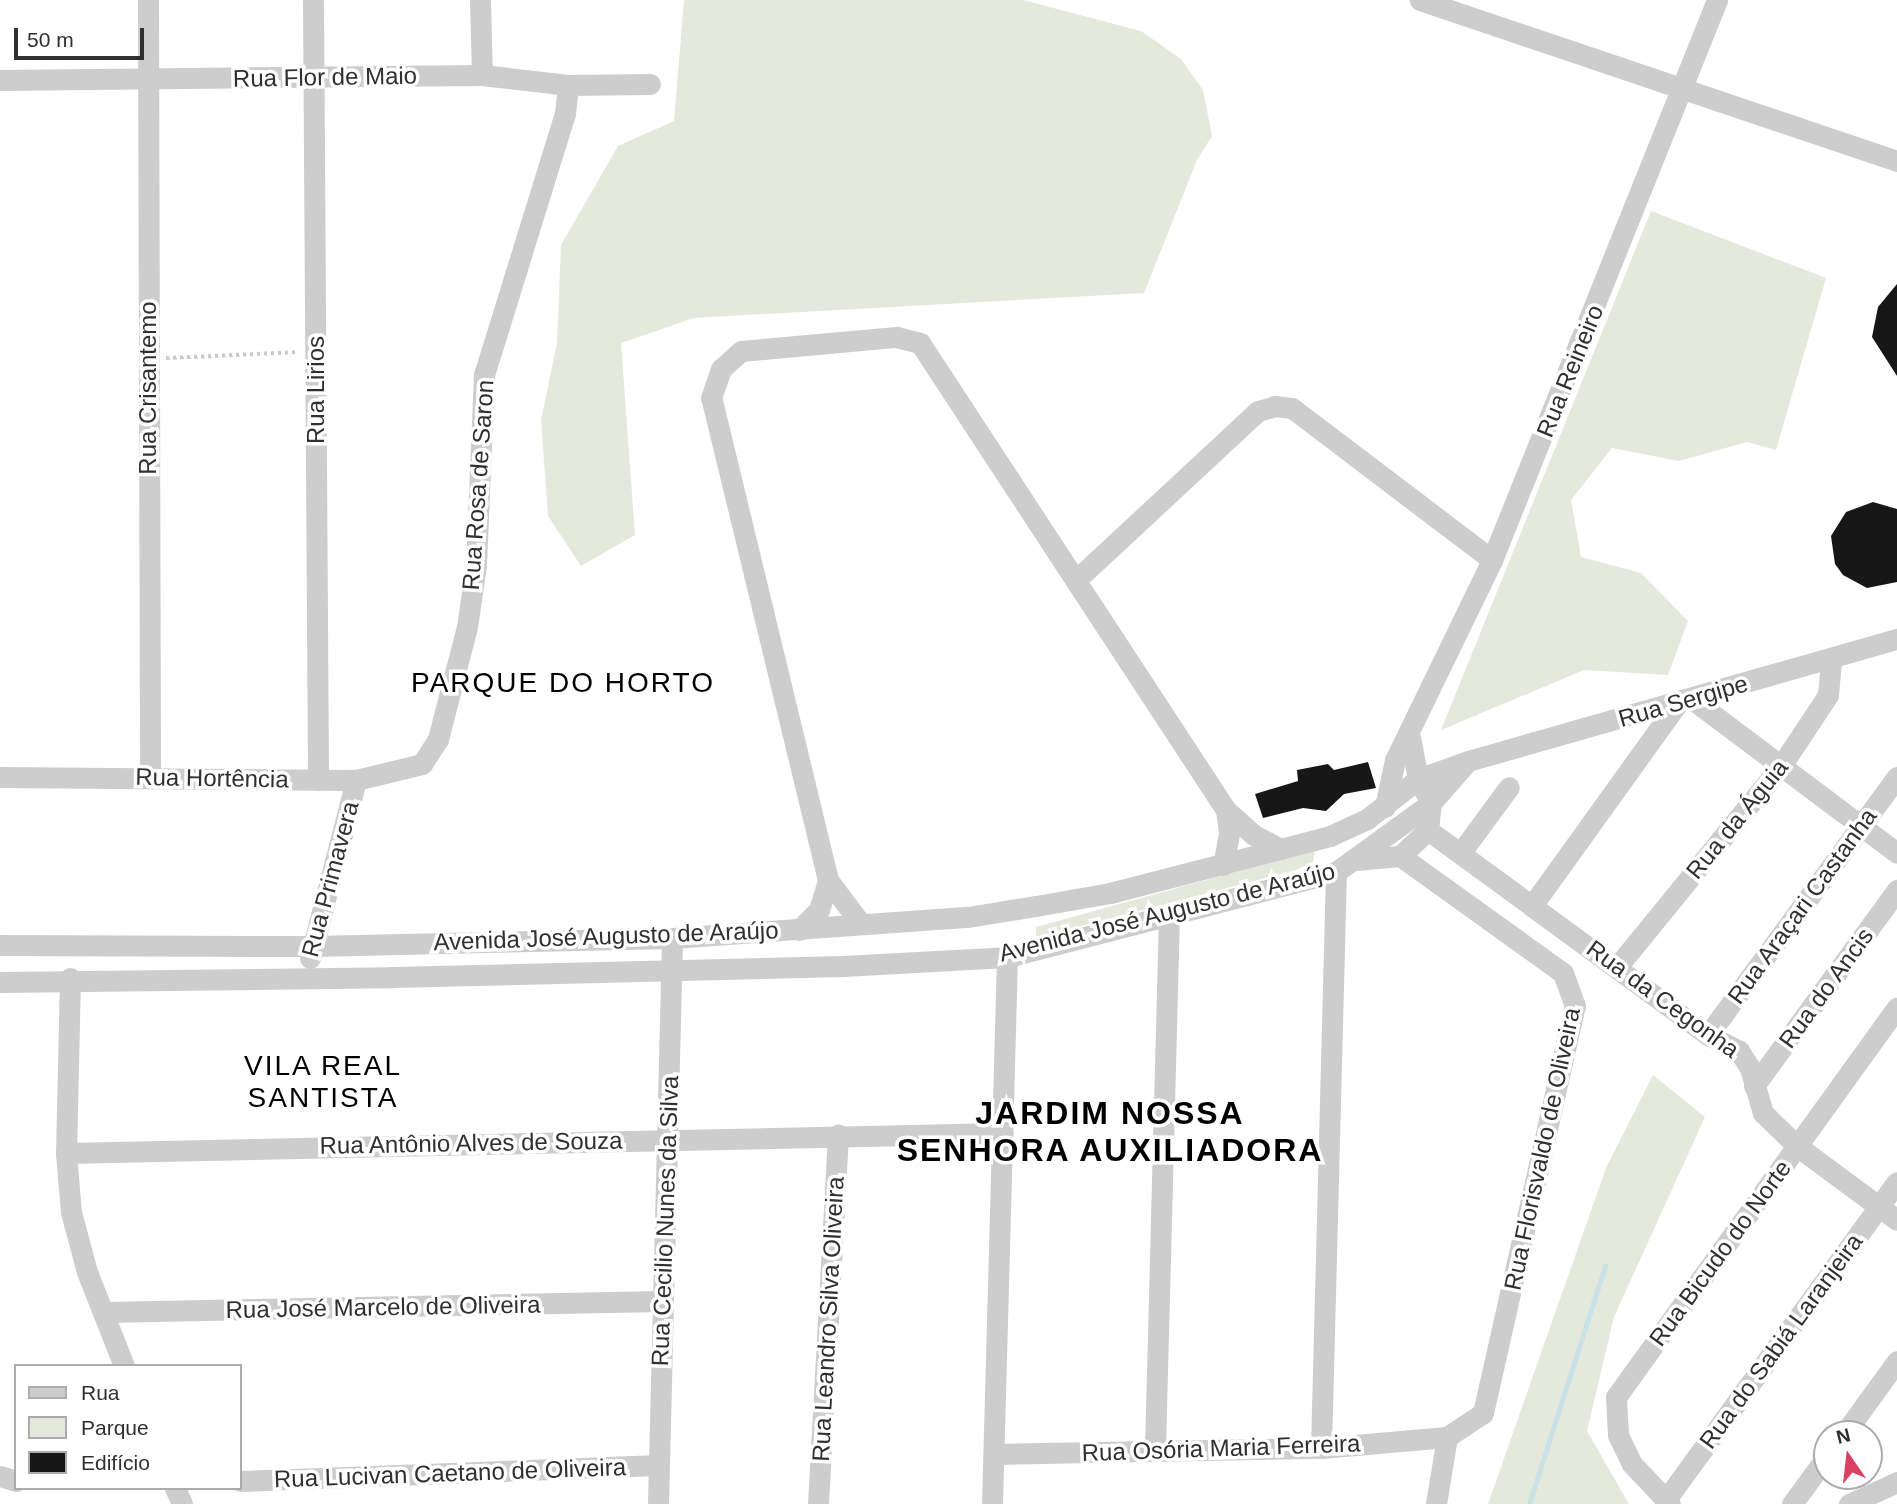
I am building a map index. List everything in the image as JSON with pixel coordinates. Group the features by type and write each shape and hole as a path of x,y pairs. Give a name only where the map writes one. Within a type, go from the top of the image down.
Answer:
{"street":[{"name":"Rua Crisantemo","path":"148,0 150,777"},
{"name":"Rua Lirios","path":"313,0 318,780"},
{"path":"480,0 482,75"},
{"path":"1420,0 1684,85 1897,160"},
{"name":"Rua Reineiro","path":"1385,807 1395,760 1410,737 1492,560 1717,0"},
{"name":"Rua Flor de Maio","path":"0,80 314,79 482,75 568,85 650,84"},
{"name":"Rua Rosa de Saron","path":"422,764 438,739 467,626 476,565 484,375 524,234 565,114 568,85"},
{"path":"861,924 828,880 711,398 714,380 729,358 741,351 896,337 920,343 1226,810 1254,835 1280,849"},
{"path":"1076,580 1258,411 1275,406 1292,408 1492,560"},
{"name":"Rua Sergipe","path":"1468,761 1685,702 1897,639"},
{"name":"Rua da Águia","path":"1617,967 1781,766 1828,695 1830,658"},
{"path":"1534,903 1685,702 1781,766 1897,853"},
{"path":"1356,860 1400,856 1429,830 1431,803 1418,779 1410,737"},
{"name":"Avenida José Augusto de Araújo","path":"0,945 314,946 672,942 805,928 968,917 1037,906 1223,865 1330,836 1385,807 1418,779 1468,761"},
{"name":"Avenida José Augusto de Araújo","path":"0,982 70,978 304,977 671,970 1007,957 1336,872 1431,803 1468,761"},
{"name":"Rua Hortência","path":"0,778 356,780 422,764"},
{"name":"Rua Araçari Castanha","path":"1708,1035 1897,777"},
{"name":"Rua Primavera","path":"304,977 356,780"},
{"path":"1462,851 1509,787"},
{"path":"1223,865 1229,833 1226,810"},
{"name":"Rua da Cegonha","path":"1429,830 1534,903 1708,1035 1739,1051 1750,1068 1763,1113 1797,1146 1897,1220"},
{"name":"Rua Florisvaldo de Oliveira","path":"1400,856 1563,973 1575,1006 1495,1372 1483,1413 1447,1437"},
{"path":"1321,1448 1336,872"},
{"path":"805,928 824,900 828,880"},
{"name":"Rua do Ancis","path":"1755,1086 1897,890"},
{"path":"1155,1449 1170,916"},
{"name":"Rua Cecilio Nunes da Silva","path":"657,1504 661,1301 670,1138 672,942"},
{"path":"992,1504 1007,957"},
{"path":"70,978 66,1153 71,1212 87,1272 123,1364"},
{"name":"Rua Bicudo do Norte","path":"1667,1502 1632,1465 1618,1435 1616,1397 1897,1008"},
{"name":"Rua Antônio Alves de Souza","path":"66,1153 670,1138 1003,1133"},
{"name":"Rua Leandro Silva Oliveira","path":"818,1504 838,1135"},
{"name":"Rua do Sabiá Laranjeira","path":"1667,1502 1897,1182"},
{"name":"Rua José Marcelo de Oliveira","path":"104,1312 661,1301"},
{"path":"1853,1420 1897,1361"},
{"path":"1436,1504 1447,1437"},
{"name":"Rua Osória Maria Ferreira","path":"995,1454 1321,1448 1447,1437"},
{"name":"Rua Lucivan Caetano de Oliveira","path":"242,1481 659,1465"},
{"path":"1792,1504 1813,1475"},
{"path":"1849,1504 1897,1482"}],"path":[{"path":"147,359 316,352"}],"green space":[{"path":"684,0 1023,0 1141,31 1181,59 1203,90 1212,136 1197,160 1144,293 694,318 621,343 635,535 581,566 548,516 541,420 557,343 561,245 618,146 674,121"},
{"path":"1651,211 1826,278 1776,450 1747,442 1679,461 1612,448 1571,500 1581,557 1641,573 1688,621 1668,675 1584,670 1441,730"},
{"path":"1315,850 1313,862 1296,870 1036,938 1036,927"},
{"path":"1653,1075 1705,1117 1614,1317 1587,1431 1629,1504 1488,1504 1606,1168"}],"building":[{"path":"1897,284 1897,376 1872,337 1878,307"},
{"path":"1873,502 1897,509 1897,582 1867,588 1843,575 1835,564 1831,536 1846,512"},
{"path":"1368,762 1376,788 1344,794 1326,811 1303,808 1263,818 1255,794 1298,781 1297,770 1328,764 1334,770"}],"waterway":[{"path":"1529,1504 1605,1266"}],"district":[{"name":"PARQUE DO HORTO","path":"563,683"},
{"name":"VILA REAL SANTISTA","path":"323,1082"},
{"name":"JARDIM NOSSA SENHORA AUXILIADORA","path":"1110,1132"}]}
